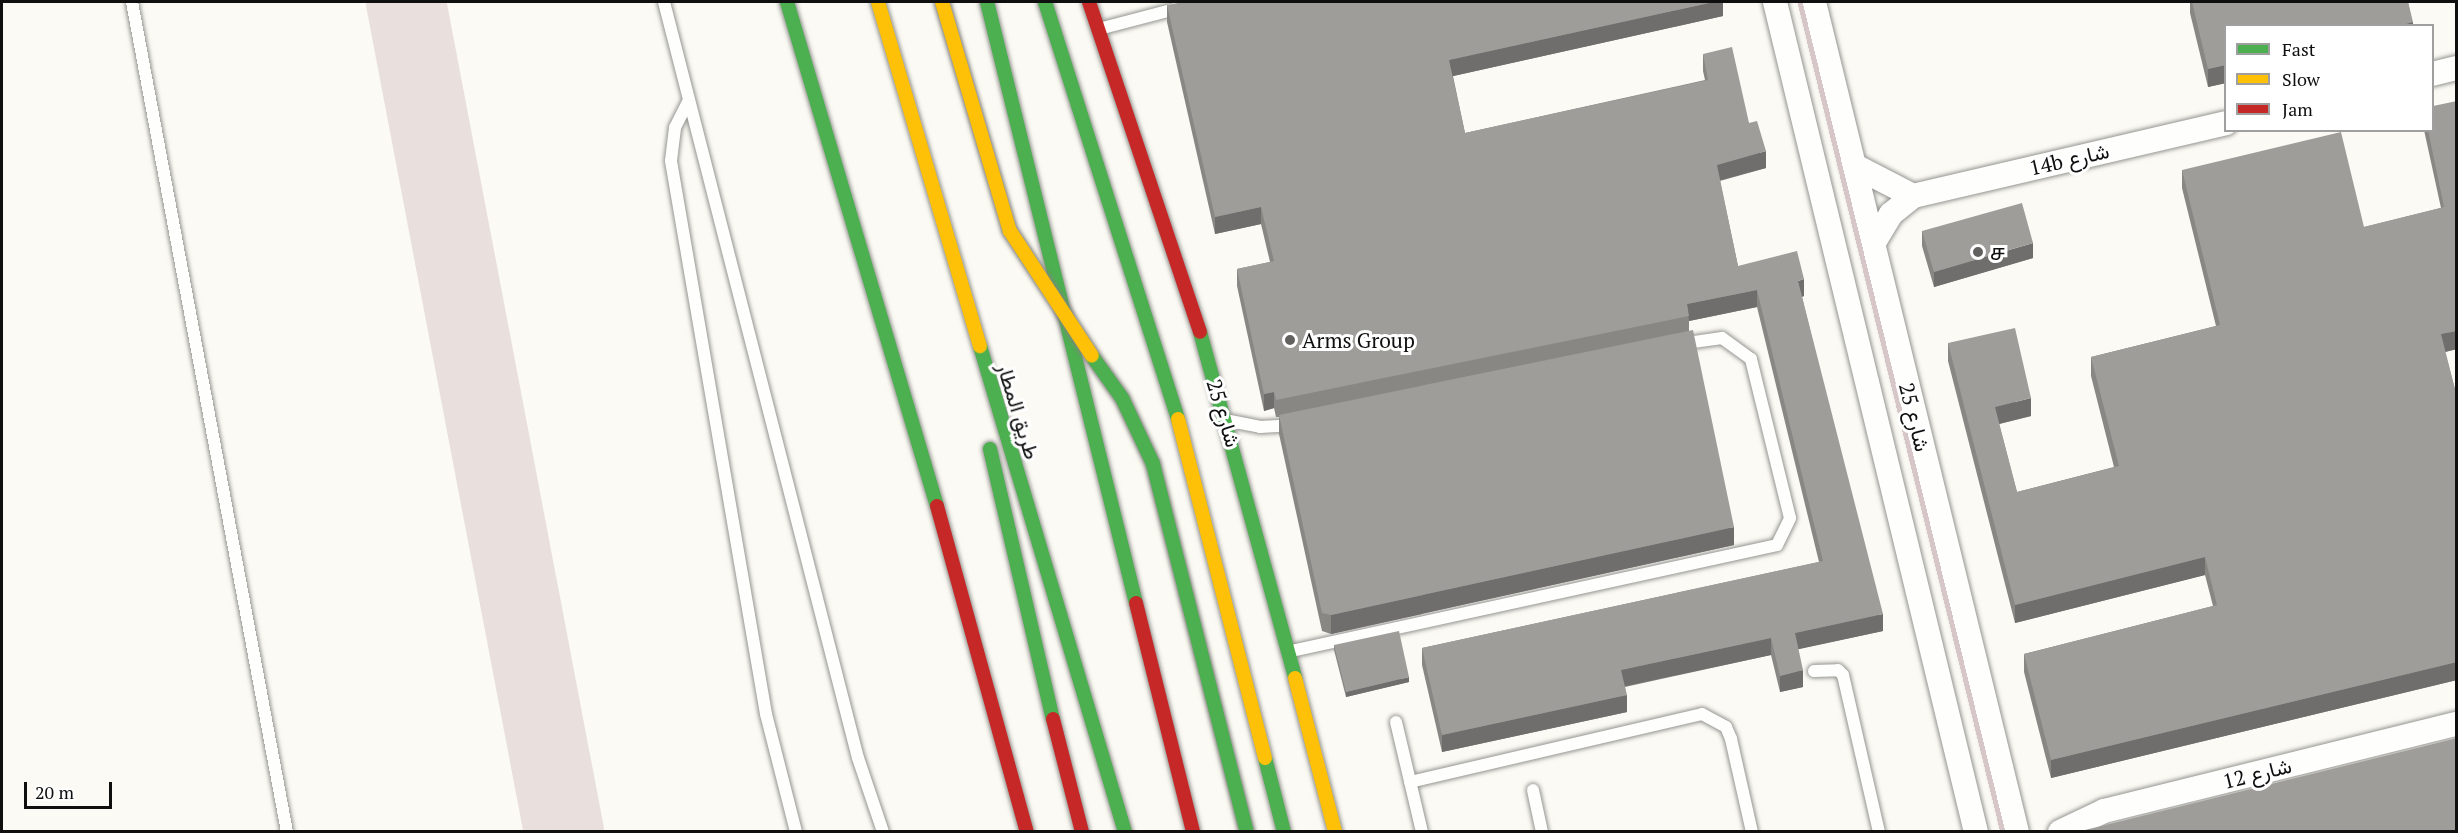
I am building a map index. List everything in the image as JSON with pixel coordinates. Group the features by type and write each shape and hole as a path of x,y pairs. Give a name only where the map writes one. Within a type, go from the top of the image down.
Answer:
{"main road":[{"path":"787,2 987,674 1027,831"},
{"name":"طريق المطار","path":"878,2 983,366 1125,831"},
{"path":"942,2 1010,231 1031,270 1122,398 1153,464 1247,831"},
{"path":"987,2 1193,831"},
{"path":"1045,2 1176,412 1284,831"},
{"name":"شارع 25","path":"1089,2 1134,121 1227,419 1291,651 1335,831"},
{"path":"983,366 1003,522 1082,831"}],"street":[{"name":"شارع 25","path":"1775,2 1976,831"},
{"name":"شارع 25","path":"1814,2 2017,831"},
{"path":"2434,74 2457,68"},
{"name":"14b شارع","path":"1873,244 1890,214 1913,196 2224,123"},
{"path":"1853,165 1913,196"},
{"name":"شارع 12","path":"2060,831 2103,811 2457,724"}],"lane":[{"path":"132,2 287,831"},
{"path":"664,2 858,758 883,831"},
{"path":"1098,30 1202,2"},
{"path":"689,100 675,128 671,161 765,714 796,831"},
{"path":"1291,651 1777,545 1791,518 1752,359 1722,338 1663,347"},
{"path":"1227,419 1260,427 1315,421"},
{"path":"1814,671 1838,670 1843,675 1879,831"},
{"path":"1410,782 1702,714 1720,722 1731,739 1752,831"},
{"path":"1396,722 1422,831"},
{"path":"1533,790 1542,831"}],"building":[{"path":"1183,2 1714,2 1449,60 1465,133 1708,80 1703,54 1732,47 1749,123 1757,121 1766,151 1717,165 1738,266 1797,251 1804,279 1798,281 1883,614 1795,633 1803,670 1780,676 1771,638 1621,670 1627,695 1442,735 1422,648 1823,561 1757,290 1687,304 1689,316 1276,400 1274,392 1264,394 1237,269 1274,261 1261,207 1215,217 1167,5"},
{"path":"2192,2 2408,2 2413,22 2406,24 2224,24 2224,65 2208,69"},
{"path":"2457,101 2457,331 2441,334 2457,397 2457,662 2051,760 2024,654 2217,605 2205,557 2015,605 1948,343 2015,328 2031,398 1995,407 2017,492 2119,466 2091,357 2220,325 2182,170 2341,132 2364,227 2444,207 2428,132 2434,132 2434,106"},
{"name":"ச","path":"2022,203 2033,243 1934,272 1922,231"},
{"path":"1693,330 1734,527 1331,615 1322,613 1279,415"},
{"path":"1399,631 1409,677 1346,692 1334,645"},
{"path":"2457,738 2457,831 2081,831"}],"taxiway":[{"path":"406,2 564,832"}],"railway":[{"path":"1800,2 2003,832"}],"traffic: fast":[{"path":"787,2 937,506"},
{"path":"987,2 1136,603"},
{"path":"1045,2 1178,419"},
{"path":"1200,332 1295,678"},
{"path":"980,346 1125,832"},
{"path":"1092,356 1122,398 1153,464 1247,832"},
{"path":"990,449 1053,719"},
{"path":"1265,758 1284,832"}],"traffic: slow":[{"path":"878,2 980,346"},
{"path":"942,2 1010,231 1092,356"},
{"path":"1178,419 1265,758"},
{"path":"1295,678 1335,832"}],"traffic: jam":[{"path":"1089,2 1200,332"},
{"path":"937,506 1027,832"},
{"path":"1136,603 1193,832"},
{"path":"1053,719 1082,832"}],"place":[{"name":"ச","path":"1978,252"},
{"name":"Arms Group","path":"1290,340"}]}
